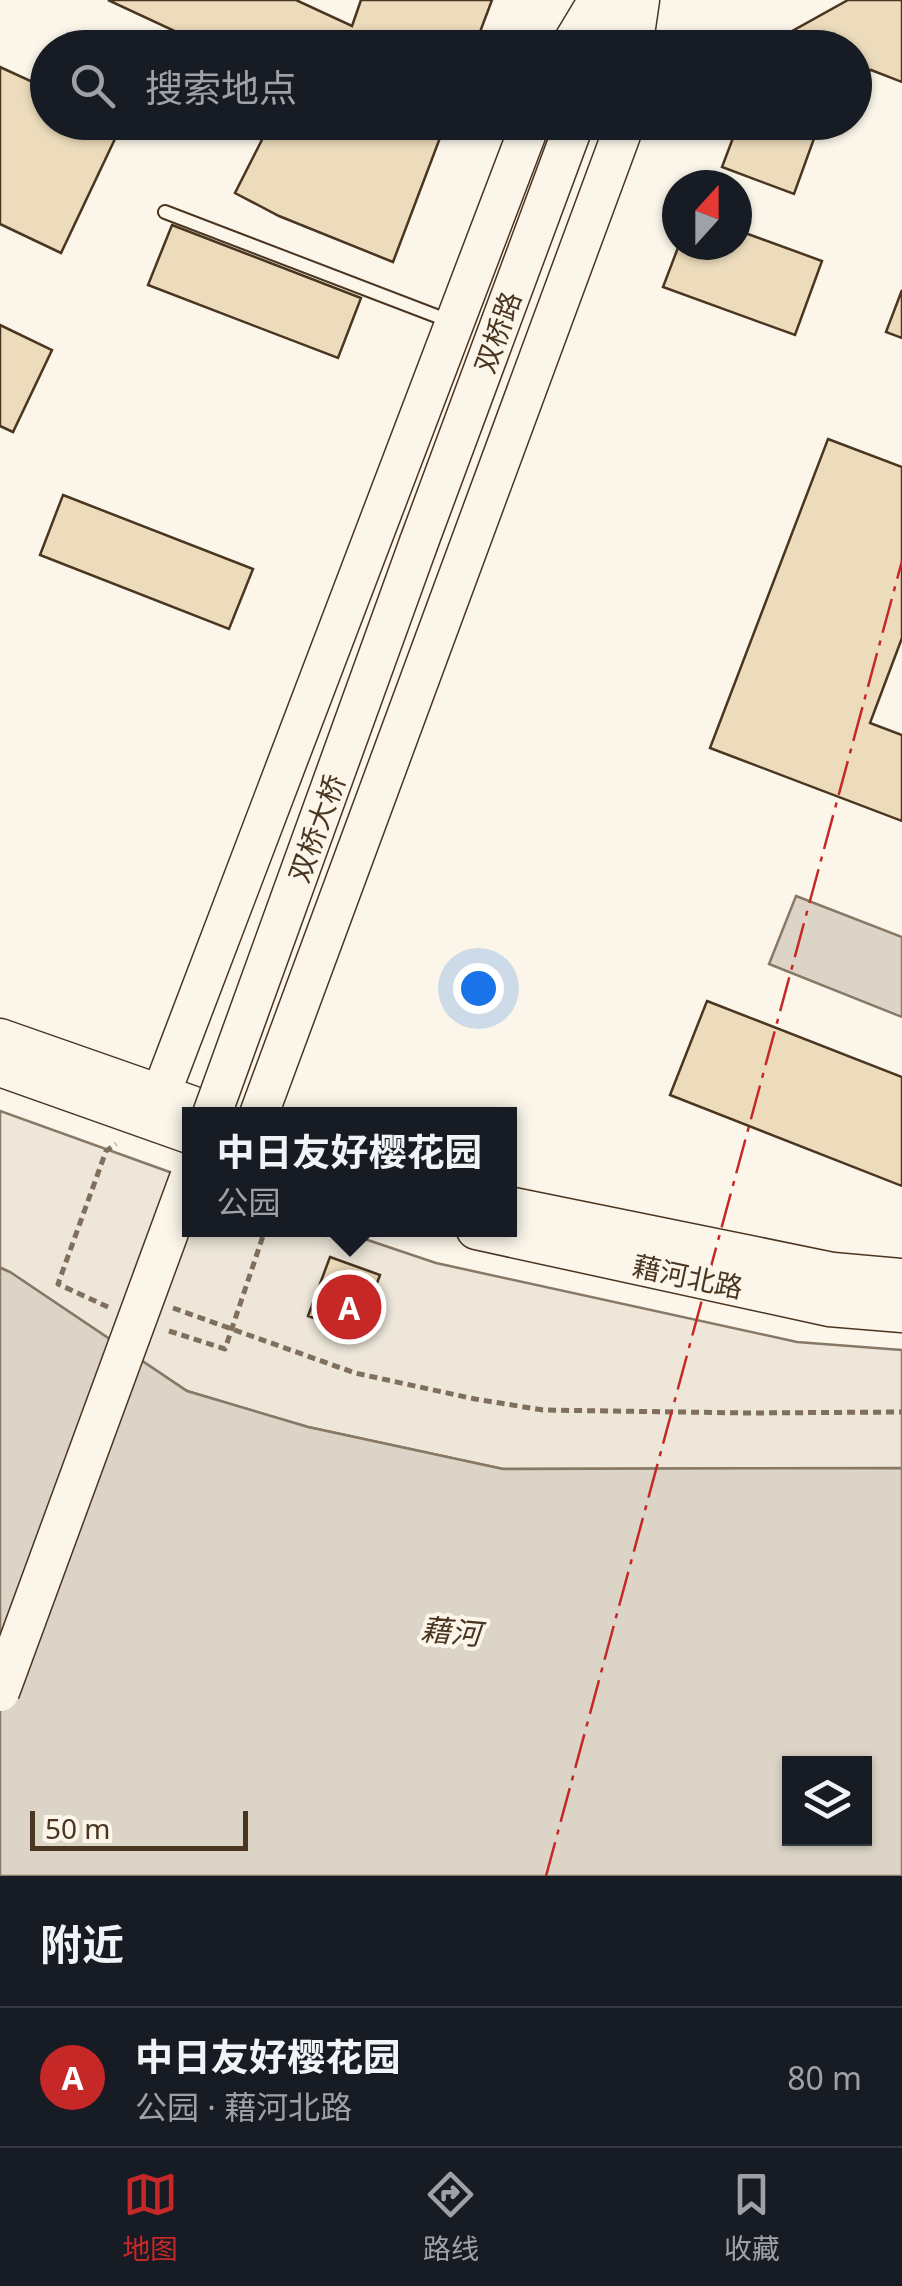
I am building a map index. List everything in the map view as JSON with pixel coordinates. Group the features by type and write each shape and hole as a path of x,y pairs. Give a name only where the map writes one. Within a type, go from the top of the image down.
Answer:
{"main road":[{"path":"580,30 598,0"},
{"path":"609,30 620,0"},
{"path":"636,30 640,0"},
{"path":"156,1106 523,140"},
{"name":"双桥路","path":"419,542 567,140"},
{"path":"262,1107 619,140"},
{"name":"双桥大桥","path":"217,1107 419,542"},
{"path":"0,1038 156,1106 182,1128"},
{"path":"0,1068 182,1110"},
{"path":"0,1692 150,1312 182,1202"},
{"name":"藉河北路","path":"517,1208 833,1272 902,1278"},
{"name":"藉河北路","path":"508,1237 829,1307 902,1313"}],"lane":[{"path":"165,212 454,322"}],"path":[{"path":"106,1151 58,1284 150,1312 224,1348 264,1237"},
{"path":"150,1312 193,1317 355,1373 543,1410 902,1412"}],"shaded area":[{"path":"0,1111 182,1176 182,1237 359,1237 436,1263 797,1342 902,1350 902,1468 503,1469 308,1427 187,1391 0,1267"}],"water":[{"path":"796,896 902,937 902,1017 769,964"},
{"name":"藉河","path":"0,1268 187,1391 308,1427 503,1469 902,1468 902,1876 0,1876"}],"building":[{"path":"108,0 296,0 352,26 361,0 492,0 481,30 172,30"},
{"path":"848,0 902,0 902,82 872,70 872,30 794,30"},
{"path":"0,67 30,81 30,140 114,140 61,253 0,224"},
{"path":"262,140 439,140 393,262 279,216 235,193"},
{"path":"732,140 814,140 794,194 752,178 752,170 722,167"},
{"path":"172,225 361,298 338,358 148,285"},
{"path":"752,235 822,261 795,335 663,287 673,260 752,260"},
{"path":"902,290 902,338 886,332"},
{"path":"0,325 52,350 13,432 0,426"},
{"path":"828,439 902,467 902,638 870,723 902,735 902,821 710,748"},
{"path":"63,495 253,569 229,629 40,555"},
{"path":"707,1001 902,1077 902,1186 670,1095"},
{"path":"330,1257 380,1275 358,1334 308,1316"}],"power":[{"path":"546,1876 902,561"}],"place":[{"name":"中日友好樱花园","path":"349,1307"}]}
